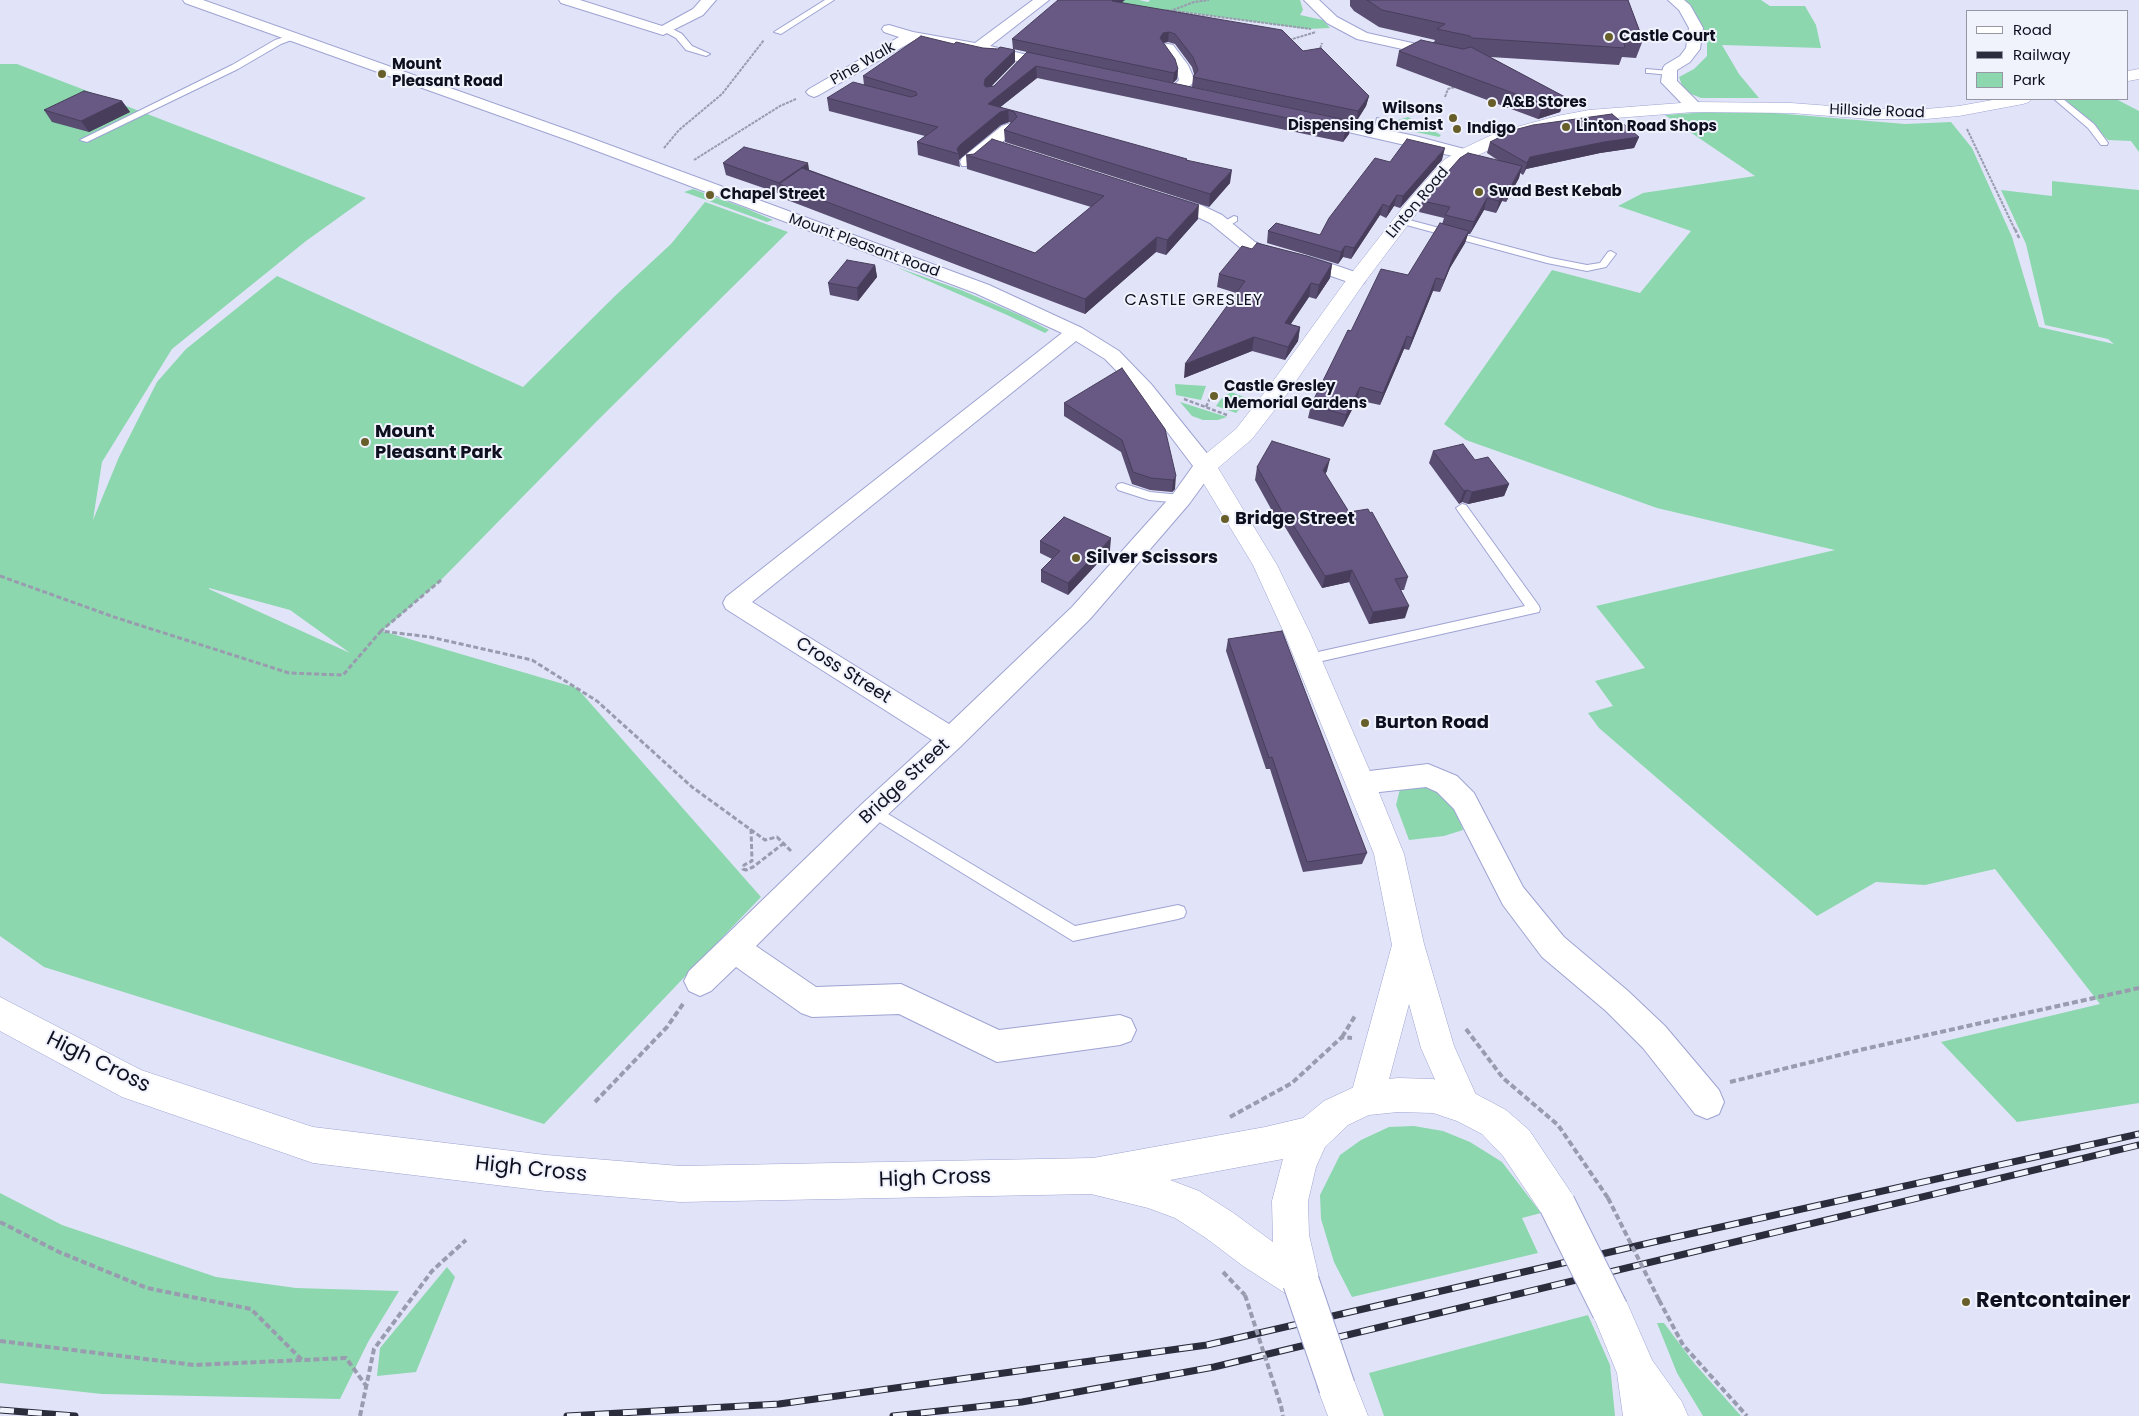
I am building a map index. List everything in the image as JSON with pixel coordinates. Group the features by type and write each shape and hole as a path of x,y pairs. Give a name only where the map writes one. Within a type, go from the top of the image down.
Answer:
{"main road":[{"name":"Hillside Road","path":"1729,106 1791,108 1870,114 1926,114 1956,112 2018,100"},
{"name":"Linton Road","path":"1205,466 1244,434 1280,389 1357,279 1450,164 1466,154 1504,136 1557,121 1589,116 1729,106"},
{"path":"1205,466 1265,565 1309,659 1361,783 1389,854 1408,944 1438,1048 1464,1106"},
{"path":"1367,1098 1408,944"},
{"name":"High Cross","path":"0,1013 134,1085 313,1145 546,1173 680,1184 1091,1176 1265,1146 1312,1134"},
{"path":"1343,1402 1301,1282 1290,1235 1290,1201 1298,1166 1312,1134 1336,1113 1367,1098 1398,1094 1433,1096 1464,1106 1494,1122 1516,1144 1557,1204 1610,1310 1637,1372 1668,1416"},
{"name":"High Cross","path":"1091,1176 1148,1190 1186,1204 1301,1282"},
{"path":"1637,1372 1643,1416"}],"street":[{"name":"Mount Pleasant Road","path":"190,0 415,80 982,289 1075,332 1112,355 1149,394 1205,466"},
{"path":"569,0 664,31 698,12 709,0"},
{"path":"978,48 1042,0"},
{"path":"1311,0 1332,20 1362,39 1460,58"},
{"path":"1675,0 1685,8 1696,28 1692,49 1685,59 1670,68 1669,82 1694,107"},
{"path":"889,29 912,36 978,48 1023,62 1066,68"},
{"name":"Pine Walk","path":"814,92 841,82 912,36"},
{"path":"1168,48 1183,68 1187,80 1176,91"},
{"path":"1158,88 1194,95"},
{"path":"1304,118 1378,127 1415,141 1466,154"},
{"path":"968,162 1008,129"},
{"path":"990,145 1009,150"},
{"path":"1148,194 1229,222 1249,246 1258,250 1311,263 1357,279"},
{"name":"Cross Street","path":"951,739 735,603 1075,332"},
{"name":"Bridge Street","path":"700,981 873,811 951,739 1081,613 1181,499 1205,466"},
{"path":"1361,783 1428,775 1448,784 1464,801 1513,896 1553,947 1654,1037 1702,1097"},
{"path":"735,948 812,1002 901,998 997,1046 1120,1030"}],"lane":[{"path":"778,32 830,0"},
{"path":"666,29 679,36 689,48 706,54"},
{"path":"84,140 235,67 278,42 291,37"},
{"path":"1649,71 1670,73"},
{"path":"2059,100 2090,126 2104,143"},
{"path":"1402,221 1550,261 1587,268 1603,265 1610,254"},
{"path":"1122,487 1149,496 1181,499"},
{"path":"1309,659 1534,609 1462,508"},
{"path":"873,811 1073,934 1178,912"}],"path":[{"path":"1172,11 1194,2 1209,0"},
{"path":"1165,10 1321,30 1285,41"},
{"path":"650,167 679,130 732,84 765,39 778,32"},
{"path":"1315,56 1320,52 1322,43"},
{"path":"1445,97 1448,89 1462,84 1460,58"},
{"path":"674,175 780,106 814,92"},
{"path":"1956,112 1969,131 2020,240"},
{"path":"1149,394 1183,399 1251,425"},
{"path":"1206,407 1210,398"},
{"path":"0,576 114,617 289,673 343,675 381,632 441,580"},
{"path":"381,632 430,637 532,660 597,701 692,787 765,840 776,837 784,843 810,873"},
{"path":"750,828 753,852 752,861 744,865 743,869 746,870 784,843"},
{"path":"595,1102 667,1027 700,981"},
{"path":"1702,1097 1864,1049 2139,988"},
{"path":"1462,1023 1502,1078 1558,1125 1608,1198 1683,1345 1747,1416"},
{"path":"0,1222 59,1252 147,1288 251,1308 302,1360"},
{"path":"360,1416 374,1349 432,1271 466,1240"},
{"path":"1245,1295 1284,1416"},
{"path":"0,1341 194,1365 346,1358 367,1387"}],"green space":[{"path":"1071,0 1139,0 1148,2 1150,0 1300,0 1303,10 1300,15 1323,20 1330,28 1306,29 1192,13"},
{"path":"1686,0 1761,0 1770,6 1805,6 1816,25 1821,48 1722,45 1739,74 1759,98 1701,98 1684,91 1679,77 1694,69 1707,56 1707,44 1699,20 1695,20"},
{"path":"0,64 17,64 366,198 306,241 172,349 102,462 93,520 119,457 157,382 186,349 277,276 523,387 617,294 671,244 705,202 788,232 595,423 441,580 382,631 577,688 761,897 544,1124 44,967 0,936","holes":["209,588 290,610 350,653"]},
{"path":"2066,100 2118,100 2139,111 2139,152 2131,141 2108,140"},
{"path":"1738,110 1905,124 1951,122 1972,148 2012,237 2039,327 2114,344 2108,339 2045,325 2026,244 2001,190 2052,196 2052,181 2139,190 2139,1103 2017,1122 1941,1042 2100,1004 1995,869 1925,885 1876,882 1817,916 1599,728 1588,713 1613,706 1595,681 1645,668 1596,606 1835,550 1657,508 1466,440 1444,424 1552,270 1640,293 1691,231 1618,206 1643,193 1755,176 1665,115"},
{"path":"1408,117 1441,135 1439,137 1388,126 1391,122"},
{"path":"693,189 773,220 767,222 684,192"},
{"path":"896,267 961,290 1022,316 1049,330 1045,333"},
{"path":"1175,384 1206,386 1201,400 1176,395"},
{"path":"1231,392 1249,399 1236,413 1216,406 1221,399"},
{"path":"1180,402 1227,417 1218,420 1203,420 1192,416"},
{"path":"1422,786 1442,792 1457,813 1463,830 1444,836 1409,840 1396,805 1400,789"},
{"path":"1414,1126 1443,1131 1470,1142 1502,1162 1541,1213 1522,1218 1538,1253 1352,1297 1334,1262 1321,1219 1320,1195 1340,1155 1361,1140 1389,1127"},
{"path":"0,1193 62,1225 216,1277 296,1288 399,1291 368,1342 340,1399 102,1394 0,1383"},
{"path":"447,1267 455,1277 416,1372 377,1376 380,1348"},
{"path":"1588,1315 1610,1365 1615,1416 1384,1416 1369,1373"},
{"path":"1657,1323 1664,1323 1694,1363 1741,1416 1703,1416 1677,1373"}],"building":[{"path":"1058,0 1113,0 1282,30 1303,51 1321,48 1369,96 1358,111 1193,77 1198,70 1193,57 1175,34 1169,32 1163,33 1160,38 1175,59 1178,69 1174,73 1012,39"},
{"path":"1367,0 1628,0 1643,40 1623,39 1625,48 1472,38 1437,29 1445,24 1382,10"},
{"path":"921,36 954,44 956,42 983,48 998,49 1000,47 1015,50 985,79 984,85 986,87 994,86 1027,52 1351,121 1345,130 1036,66 988,104 1186,160 1232,170 1210,194 1004,130 1017,117 1014,112 1008,110 1000,112 960,145 957,149 959,154 917,142 938,127 827,98 853,82 911,97 917,95 916,92 863,76"},
{"path":"1421,40 1463,49 1471,47 1565,97 1543,104 1399,51"},
{"path":"84,91 122,101 81,121 44,110"},
{"path":"1612,114 1639,137 1530,157 1527,163 1490,142 1514,130 1533,125"},
{"path":"992,139 1199,205 1167,240 1157,237 1085,299 779,184 802,168 1035,253 1104,196 966,155 974,154"},
{"path":"1407,139 1445,148 1403,196 1397,195 1389,207 1383,204 1354,248 1345,246 1341,252 1268,231 1276,223 1320,235 1329,218 1375,158 1390,162"},
{"path":"744,147 808,163 779,183 723,163"},
{"path":"1468,153 1522,166 1509,190 1506,189 1499,201 1487,198 1474,222 1445,215 1450,207 1422,201 1460,158"},
{"path":"1440,223 1469,231 1454,255 1444,280 1436,278 1412,338 1407,336 1383,393 1360,387 1346,415 1311,405 1348,330 1351,331 1381,269 1408,275"},
{"path":"1257,243 1332,264 1319,285 1311,283 1285,323 1300,327 1288,347 1254,337 1185,364 1245,281 1219,274 1242,246 1252,249"},
{"path":"847,260 875,265 857,288 828,283"},
{"path":"1122,368 1165,429 1176,476 1173,480 1151,478 1133,472 1122,440 1064,403"},
{"path":"1272,441 1330,459 1323,470 1349,512 1368,509 1370,513 1372,512 1408,577 1395,579 1409,606 1373,612 1352,570 1325,576 1287,515 1284,515 1257,467"},
{"path":"1463,444 1475,460 1488,457 1509,484 1472,492 1464,491 1433,451"},
{"name":"Silver Scissors","path":"1064,517 1111,538 1068,583 1041,570 1060,551 1040,541"},
{"path":"1282,631 1367,853 1307,862 1272,757 1269,758 1228,639"}],"railway":[{"path":"567,1416 779,1404 1207,1345 1658,1241 2139,1134"},
{"path":"893,1416 1022,1402 1214,1367 2139,1145"},
{"path":"0,1410 75,1416"}],"place":[{"name":"Castle Court","path":"1609,37"},
{"name":"Mount Pleasant Road","path":"382,74"},
{"name":"A&B Stores","path":"1492,103"},
{"name":"Wilsons Dispensing Chemist","path":"1453,118"},
{"name":"Linton Road Shops","path":"1566,127"},
{"name":"Indigo","path":"1457,129"},
{"name":"Swad Best Kebab","path":"1479,192"},
{"name":"Chapel Street","path":"710,195"},
{"name":"Castle Gresley Memorial Gardens","path":"1214,396"},
{"name":"Mount Pleasant Park","path":"365,442"},
{"name":"Bridge Street","path":"1225,519"},
{"name":"Silver Scissors","path":"1076,558"},
{"name":"Burton Road","path":"1365,723"},
{"name":"Rentcontainer","path":"1966,1302"}],"district":[{"name":"CASTLE GRESLEY","path":"1194,301"}]}
